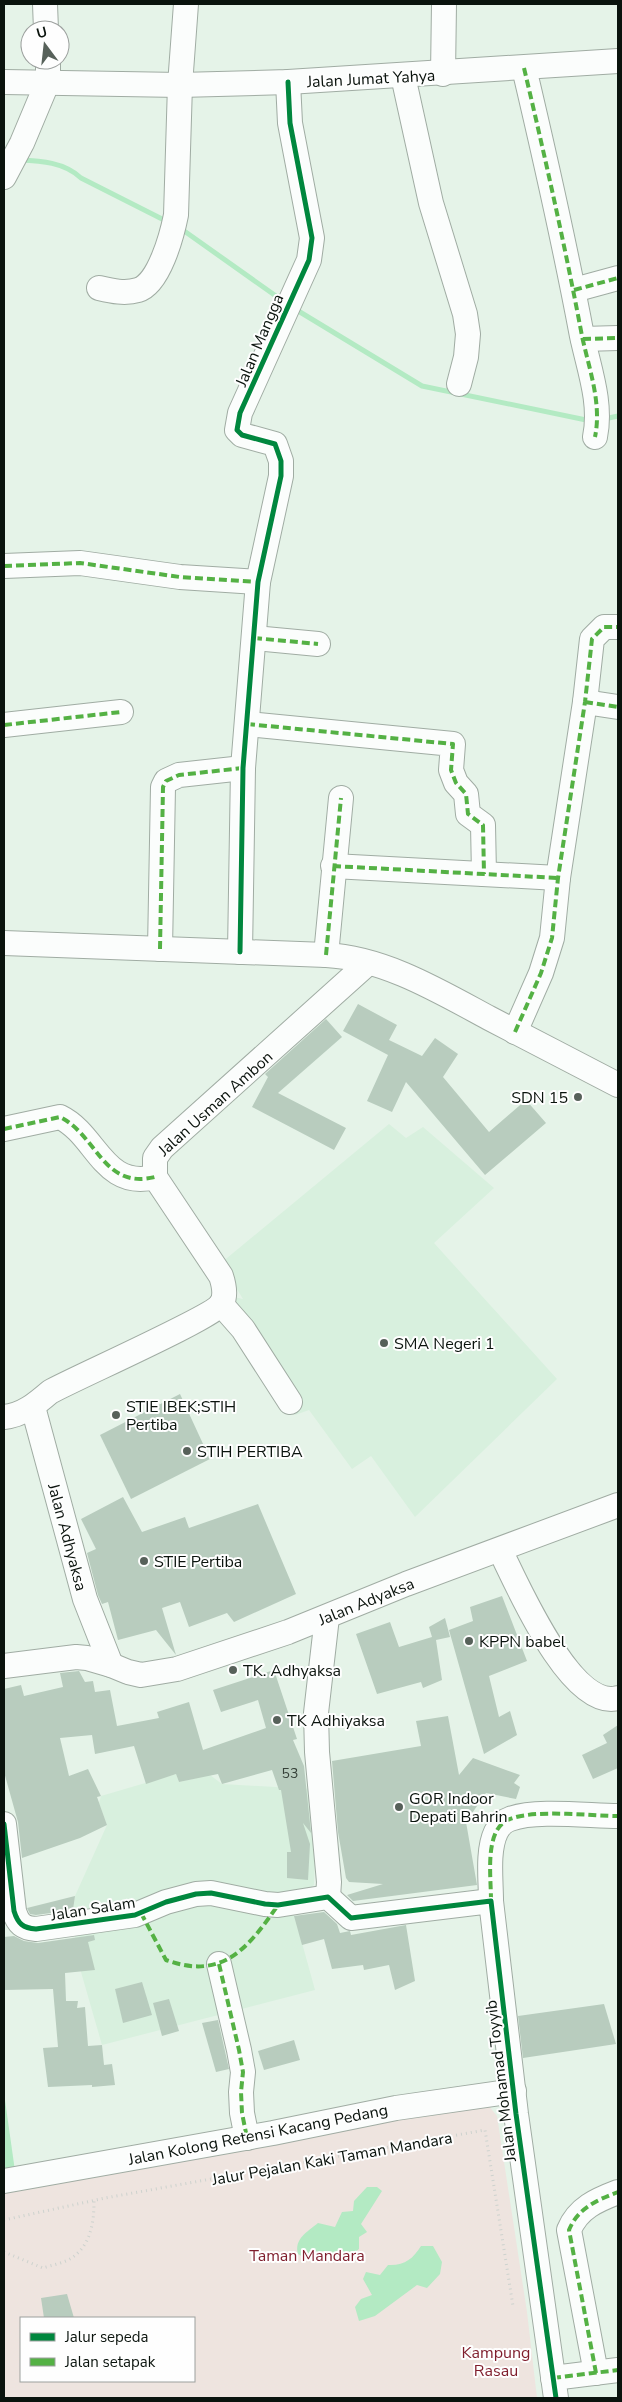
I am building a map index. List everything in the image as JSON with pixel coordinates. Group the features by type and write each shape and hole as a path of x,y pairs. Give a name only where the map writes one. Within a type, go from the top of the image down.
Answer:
{"street":[{"path":"44,4 45,20"},
{"path":"99,288 126,292 139,290 148,285 161,263 174,224 180,85 186,4"},
{"path":"443,74 444,4"},
{"name":"Jalan Jumat Yahya","path":"4,82 48,70 180,85 288,82 443,74 618,61"},
{"path":"524,68 592,377 596,424"},
{"path":"5,174 22,144 48,70"},
{"path":"403,76 431,203 465,314 468,334 466,357 459,384"},
{"name":"Jalan Mangga","path":"258,582 281,476 281,461 275,444 242,435 237,430 240,413 309,260 312,238 290,123 288,82"},
{"path":"574,290 618,278"},
{"path":"583,339 618,338"},
{"path":"4,566 80,563 180,578 258,582 244,768 240,952"},
{"path":"515,1032 532,997 549,947 585,702 592,639 604,627 618,627"},
{"path":"254,638 318,644"},
{"path":"585,702 618,707"},
{"path":"4,725 121,712"},
{"path":"247,724 453,744 451,770 453,776 466,794 468,814 483,825 484,874"},
{"path":"160,949 163,787 166,781 179,775 244,768"},
{"path":"326,955 333,866 342,798"},
{"path":"333,866 558,878"},
{"path":"4,944 326,955 353,958 397,972 433,988 618,1085"},
{"name":"Jalan Usman Ambon","path":"221,1304 224,1294 221,1276 155,1177 155,1158 162,1148 368,963"},
{"path":"4,1129 60,1117 81,1133 107,1165 115,1171 134,1179 155,1177"},
{"path":"19,1412 50,1392 179,1329 213,1311 221,1304 244,1329 290,1402"},
{"name":"Jalan Adhyaksa","path":"19,1412 85,1599 111,1665"},
{"name":"Jalan Adyaksa","path":"4,1666 66,1657 88,1658 142,1675 161,1673 327,1617 414,1581 618,1506"},
{"path":"500,1550 543,1633 566,1669 596,1696 612,1700 618,1698"},
{"path":"327,1617 316,1713 317,1752 329,1882 328,1897 351,1918 491,1901"},
{"name":"Jalan Mohamad Toyyib","path":"554,2388 514,2091 491,1901 493,1843 502,1823 511,1818 537,1815 618,1816"},
{"name":"Jalan Salam","path":"4,1824 14,1911 18,1922 27,1928 36,1929 135,1915 166,1902 196,1894 211,1893 265,1904 328,1897"},
{"path":"219,1964 240,2050 243,2072 240,2092 247,2138"},
{"name":"Jalan Kolong Retensi Kacang Pedang","path":"4,2181 247,2138 396,2108 514,2091"},
{"path":"554,2388 607,2371 569,2230 574,2219 582,2210 618,2192"}],"path":[{"path":"4,2252 43,2268 72,2258 87,2242 94,2218 94,2201"}],"shaded area":[{"name":"SMA Negeri 1","path":"389,1124 406,1138 423,1127 494,1188 434,1243 557,1379 415,1517 371,1456 352,1469 309,1410 295,1415 224,1315 224,1295 243,1299 221,1263"},
{"path":"176,1774 179,1782 210,1775 222,1784 310,1789 316,1820 314,1885 291,1903 315,1990 102,2045 81,1972 72,1919 75,1896 107,1825 99,1803 101,1796"},
{"path":"4,2093 15,2171 4,2174"},
{"path":"367,2187 377,2187 382,2191 361,2224 367,2232 359,2237 359,2249 346,2255 323,2251 308,2260 298,2254 298,2244 306,2233 318,2223 335,2227 342,2212 353,2211 354,2201"},
{"path":"421,2246 433,2246 442,2262 440,2274 427,2288 417,2285 375,2316 359,2321 355,2307 361,2299 372,2295 363,2279 366,2272 380,2275 388,2265 408,2261"}],"green space":[{"name":"Taman Mandara","path":"471,2102 488,2105 497,2116 527,2312 537,2398 4,2398 4,2187"}],"building":[{"path":"358,1004 397,1025 389,1040 422,1056 435,1038 458,1054 443,1077 489,1132 526,1100 546,1123 485,1175 406,1082 392,1112 367,1101 388,1055 343,1031"},
{"path":"326,1019 342,1037 278,1093 346,1128 334,1150 252,1107 268,1077 265,1074"},
{"name":"STIH PERTIBA","path":"180,1394 210,1459 131,1499 100,1435"},
{"path":"123,1497 142,1532 185,1517 189,1528 258,1504 296,1594 234,1622 227,1613 189,1627 180,1602 162,1608 176,1655 156,1630 118,1640 108,1602 102,1604 98,1595 87,1553 96,1549 81,1519"},
{"name":"KPPN babel","path":"502,1596 527,1661 489,1676 499,1717 510,1711 517,1735 484,1754 449,1630 473,1621 470,1607"},
{"path":"445,1618 450,1637 436,1640 442,1680 423,1688 421,1682 377,1694 356,1634 390,1622 399,1647 432,1637 429,1627"},
{"path":"274,1670 297,1739 293,1740 304,1766 311,1833 303,1823 310,1844 308,1880 287,1878 287,1852 291,1852 281,1790 279,1790 272,1770 222,1784 218,1774 179,1782 176,1774 146,1784 134,1746 95,1754 92,1735 60,1738 69,1776 88,1769 101,1796 97,1797 107,1825 80,1838 22,1858 18,1822 4,1772 4,1689 21,1685 24,1696 63,1687 60,1673 79,1671 85,1682 93,1681 95,1692 110,1690 117,1726 159,1718 157,1712 189,1702 203,1750 266,1728 258,1700 221,1712 213,1690"},
{"name":"GOR Indoor Depati Bahrin","path":"448,1716 459,1775 473,1758 520,1775 514,1783 520,1787 516,1799 486,1793 466,1822 477,1885 353,1901 347,1895 383,1884 349,1882 346,1878 338,1832 332,1761 421,1746 416,1721"},
{"path":"618,1725 618,1768 593,1779 582,1755 607,1743 603,1735"},
{"path":"75,1896 73,1910 36,1915 30,1914 27,1908"},
{"path":"324,1912 337,1924 340,1933 350,1931 351,1935 406,1925 415,1981 395,1990 389,1965 364,1970 363,1965 332,1969 324,1939 302,1945 294,1916"},
{"path":"94,1935 95,1940 88,1942 95,1970 65,1973 66,2001 78,2001 77,2008 85,2007 88,2046 102,2045 104,2065 112,2064 115,2085 48,2087 43,2048 58,2047 53,1989 4,1990 4,1937 14,1936 24,1941 38,1943"},
{"path":"142,1982 152,2015 123,2023 115,1989"},
{"path":"169,1999 179,2031 162,2036 153,2003"},
{"path":"604,2004 616,2044 523,2058 518,2016"},
{"path":"218,2020 229,2069 216,2072 202,2023"},
{"path":"294,2040 300,2060 264,2070 258,2051"},
{"path":"67,2294 74,2317 44,2317 41,2298"}],"waterway":[{"path":"19,160 44,162 60,166 168,222"},
{"path":"180,228 283,301"},
{"path":"295,309 422,386 591,421"},
{"path":"604,419 618,416"}],"marked path":[{"path":"524,68 594,386 597,412 595,437"},
{"path":"574,290 618,278"},
{"path":"583,339 618,338"},
{"path":"4,566 80,563 180,577 258,582"},
{"path":"515,1032 541,973 552,938 558,878 585,702 592,639 604,627 618,627"},
{"path":"254,638 318,644"},
{"path":"585,702 618,707"},
{"path":"4,725 121,712"},
{"path":"247,724 453,744 451,770 456,783 466,794 468,814 483,825 484,874"},
{"path":"160,949 163,787 166,781 179,775 243,768"},
{"path":"326,955 341,798"},
{"path":"333,866 558,878"},
{"path":"4,1129 60,1117 73,1125 102,1159 123,1176 138,1179 155,1177"},
{"path":"491,1901 491,1848 496,1832 506,1821 533,1814 618,1816"},
{"path":"141,1913 166,1960 186,1965 203,1966 219,1963 245,1946 278,1905"},
{"path":"219,1964 243,2072 241,2092 242,2113 247,2138"},
{"path":"596,2373 569,2230 583,2210 603,2198 618,2192"},
{"path":"553,2378 618,2370"}],"cycle path":[{"path":"240,952 243,768 258,582 281,476 281,461 275,444 242,435 237,430 240,413 309,260 312,238 290,123 288,82"},
{"path":"4,1824 14,1911 22,1925 36,1929 135,1915 166,1902 196,1894 211,1893 278,1905 328,1897 351,1918 491,1901 516,2114 556,2398"}],"place":[{"name":"SDN 15","path":"578,1097"},
{"name":"SMA Negeri 1","path":"384,1343"},
{"name":"STIE IBEK;STIH Pertiba","path":"116,1415"},
{"name":"STIH PERTIBA","path":"187,1451"},
{"name":"STIE Pertiba","path":"144,1561"},
{"name":"KPPN babel","path":"469,1641"},
{"name":"TK. Adhyaksa","path":"233,1670"},
{"name":"TK Adhiyaksa","path":"277,1720"},
{"name":"GOR Indoor Depati Bahrin","path":"399,1807"}],"park label":[{"name":"Kampung Rasau","path":"496,2361"}]}
